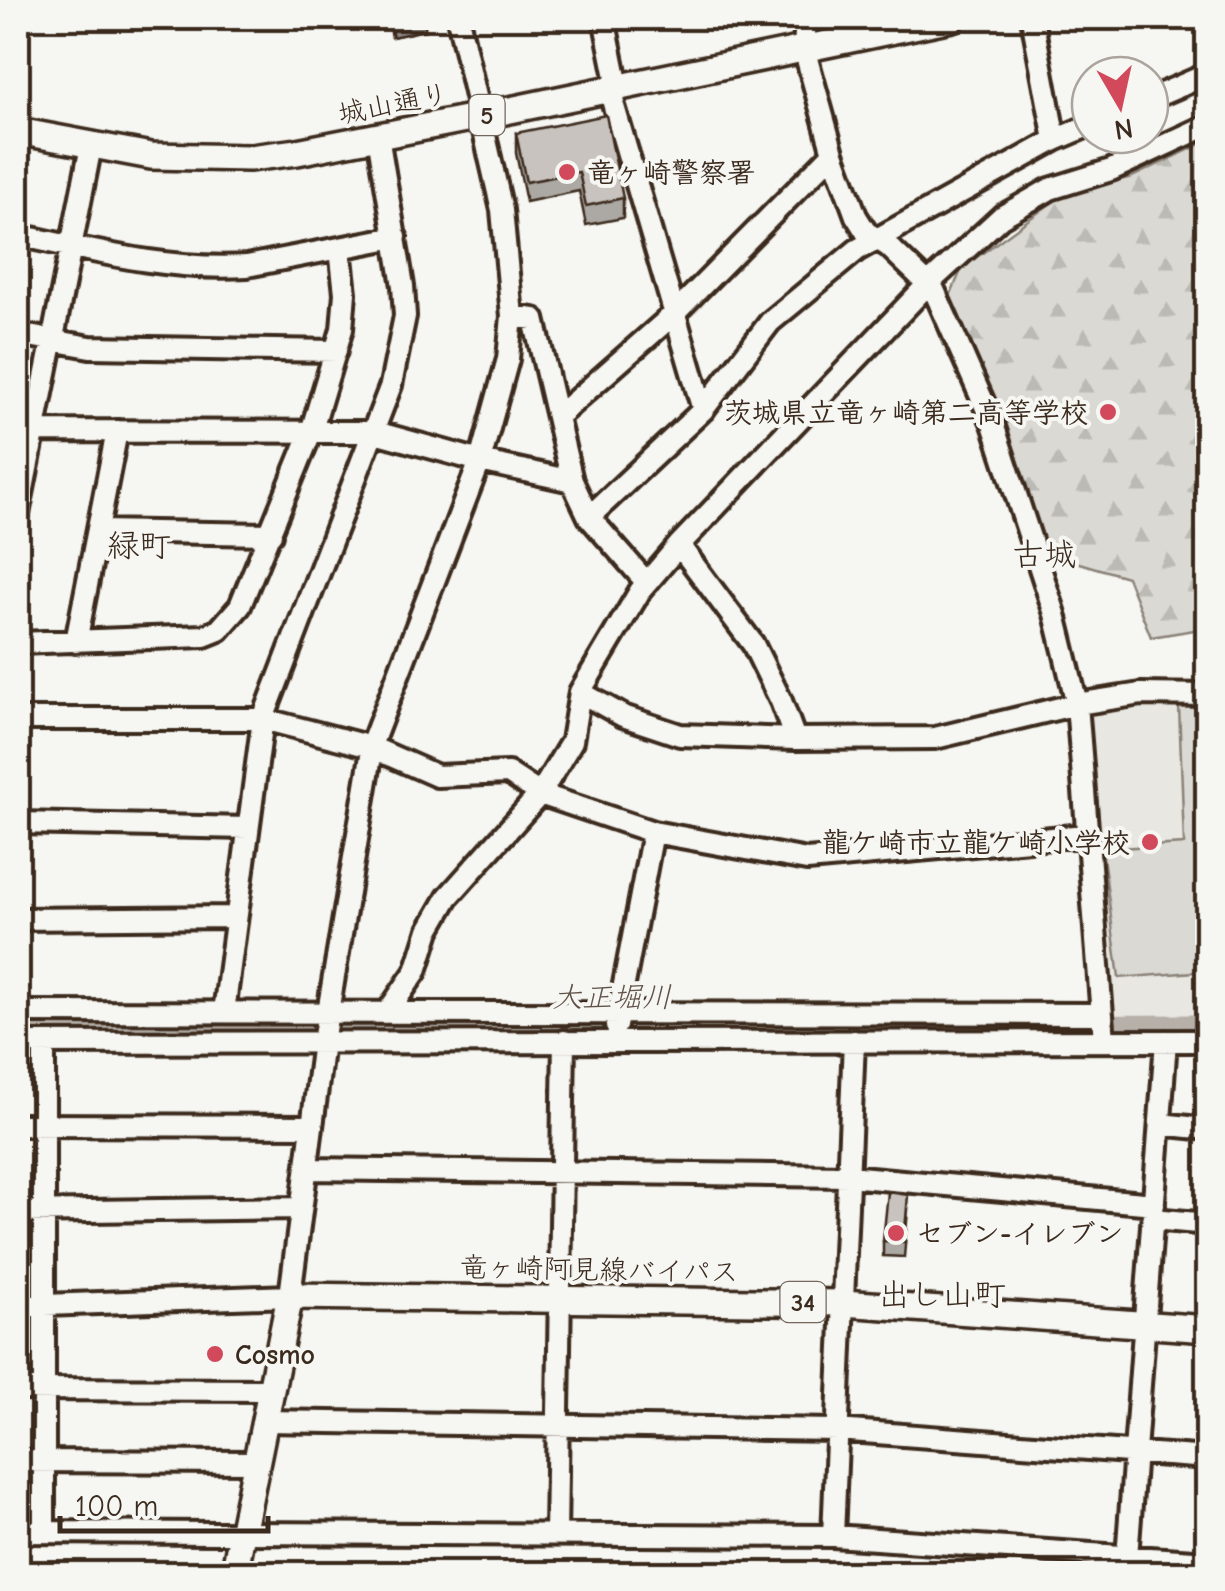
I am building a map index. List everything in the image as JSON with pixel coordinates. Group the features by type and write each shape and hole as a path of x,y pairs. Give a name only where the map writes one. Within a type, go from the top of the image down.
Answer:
{"main road":[{"name":"城山通り","path":"18,131 152,156 250,158 481,116 804,48 898,23 952,18"},
{"name":"竜ヶ崎阿見線バイパス","path":"290,1296 843,1302 1208,1330"},
{"path":"234,1574 290,1296"}],"street":[{"path":"18,1306 290,1296 323,1042 372,748 480,461 508,358 512,316 502,210 458,18"},
{"path":"604,18 618,87 613,103 703,410"},
{"path":"806,18 804,48 833,153 856,216 866,232 934,290 993,424 1055,614 1077,704 1104,1040"},
{"path":"1032,18 1055,140"},
{"path":"1170,90 1208,74"},
{"path":"387,1013 416,971 428,930 448,896 540,794 572,740 580,692 647,583 680,545 928,284 1000,217 1050,189 1110,170 1208,125"},
{"path":"589,517 703,410 770,322 857,250 1070,134"},
{"path":"224,1012 263,719 346,497 375,432 391,385 405,316 378,136"},
{"path":"18,504 26,429 52,341 91,146"},
{"path":"558,416 674,313 833,153"},
{"path":"18,235 185,266 222,267 396,238"},
{"path":"18,644 204,636 219,630 240,606 311,432 336,351 345,294 340,250"},
{"path":"512,316 534,319 572,481 589,517 647,583"},
{"path":"18,334 90,347 336,351"},
{"path":"26,429 375,432 572,481"},
{"path":"76,642 117,431"},
{"path":"98,531 270,534"},
{"path":"680,545 752,644 795,739"},
{"path":"580,692 623,716 680,734 795,739 935,738 1077,704 1141,694 1208,695"},
{"path":"18,719 263,719 372,748 437,776 508,773 540,794 652,832 808,860 1085,835"},
{"path":"18,823 248,828"},
{"path":"616,1028 652,832"},
{"path":"18,919 236,918"},
{"path":"18,1012 387,1013 854,1041 1208,1040"},
{"path":"18,1043 564,1041 616,1028 1102,1014"},
{"path":"358,1041 361,1015"},
{"path":"556,1534 564,1041"},
{"path":"832,1536 854,1041"},
{"path":"1127,1557 1166,1041"},
{"path":"44,1043 44,1532"},
{"path":"1160,1124 1208,1128"},
{"path":"18,1126 312,1126"},
{"path":"306,1169 848,1176 1153,1212 1208,1224"},
{"path":"18,1212 301,1208"},
{"path":"18,1389 271,1390"},
{"path":"264,1421 837,1430 1208,1458"},
{"path":"18,1461 256,1462"},
{"path":"18,1532 832,1536 1208,1562"}],"shaded area":[{"name":"龍ケ崎市立龍ケ崎小学校","path":"1143,701 1207,701 1207,1019 1112,1018 1086,709"}],"green space":[{"name":"茨城県立竜ヶ崎第二高等学校","path":"1207,141 1207,628 1151,637 1127,577 1048,554 950,296 962,268 1065,193 1132,177"},
{"path":"1179,705 1207,705 1207,971 1119,978 1102,849 1184,844"}],"building":[{"name":"竜ヶ崎警察署","path":"606,115 623,198 586,206 579,172 526,182 516,133"},
{"name":"セブン-イレブン","path":"888,1192 908,1195 904,1242 883,1241"}],"waterway":[{"name":"大正堀川","path":"18,1032 1208,1027"}],"place":[{"name":"竜ヶ崎警察署","path":"567,172"},
{"name":"茨城県立竜ヶ崎第二高等学校","path":"1108,412"},
{"name":"龍ケ崎市立龍ケ崎小学校","path":"1150,842"},
{"name":"セブン-イレブン","path":"896,1233"},
{"name":"Cosmo","path":"215,1354"}],"district":[{"name":"緑町","path":"139,545"},
{"name":"古城","path":"1044,554"},
{"name":"出し山町","path":"942,1294"}]}
